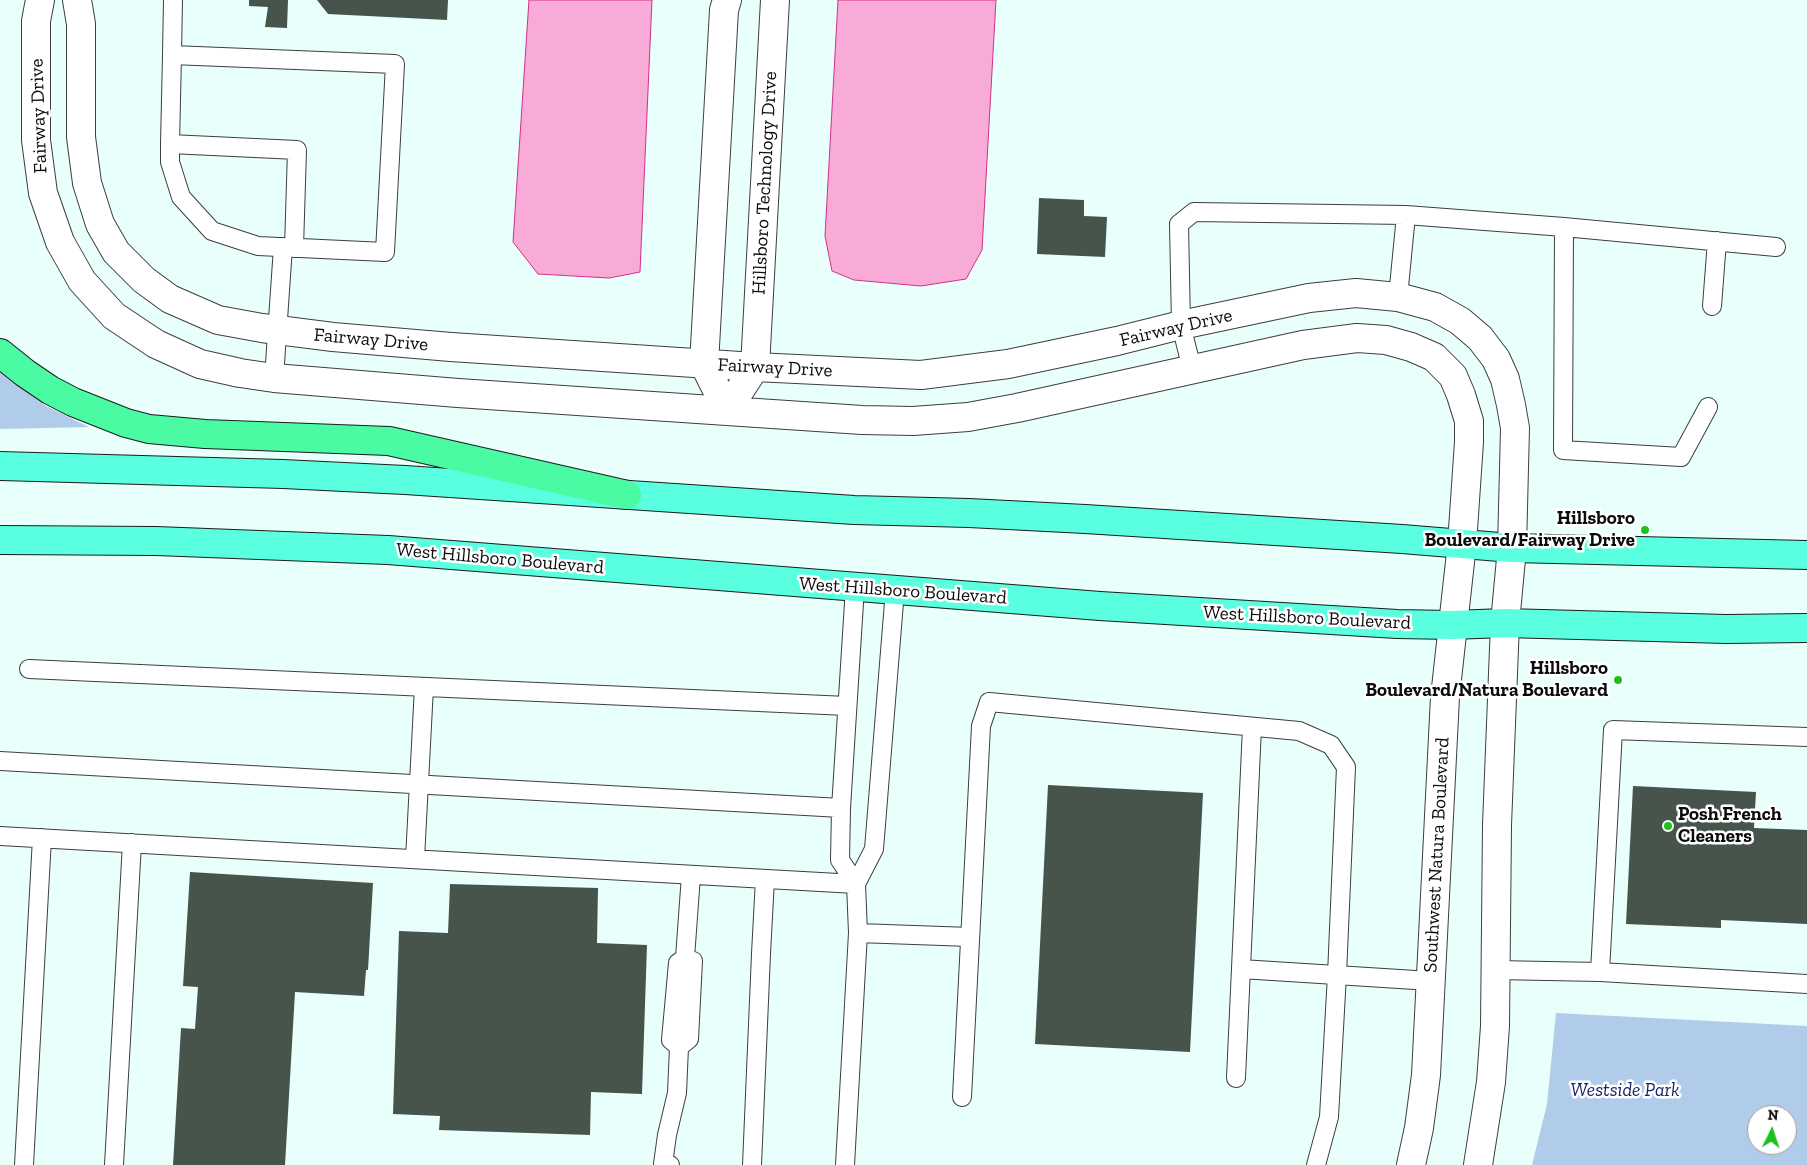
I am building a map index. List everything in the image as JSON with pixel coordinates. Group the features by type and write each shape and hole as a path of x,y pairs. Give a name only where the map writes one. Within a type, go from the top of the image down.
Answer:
{"highway":[{"path":"0,353 25,374 73,402 108,417 149,429 205,434 389,441 627,495"}],"main road":[{"path":"0,466 283,474 854,510 1085,519 1512,548 1807,555"},
{"name":"West Hillsboro Boulevard","path":"0,540 156,541 388,550 1215,614 1397,624 1452,625 1505,623 1726,629 1807,628"}],"street":[{"name":"Fairway Drive","path":"40,0 36,21 36,140 43,193 60,242 82,280 114,316 156,344 200,364 274,378 458,393 862,420 913,420 968,417 1017,408 1302,345 1357,338 1386,340 1411,347 1434,358 1453,376 1461,395 1469,421 1468,477 1462,544"},
{"name":"Fairway Drive","path":"77,0 81,24 80,137 87,183 100,224 116,252 144,280 170,299 218,320 333,337 451,347 704,364 921,375 1008,364 1117,342 1182,325 1309,298 1356,293 1398,297 1434,307 1460,321 1480,338 1496,359 1505,380 1515,428 1512,548"},
{"path":"727,0 724,10 704,364 727,410"},
{"name":"Hillsboro Technology Drive","path":"755,367 775,0"},
{"path":"727,410 755,367"},
{"name":"Southwest Natura Boulevard","path":"1411,1165 1419,1128 1426,1075 1445,697 1462,544"},
{"path":"1478,1165 1491,1082 1494,1026 1497,825 1505,623 1512,548"}],"lane":[{"path":"172,55 395,64 385,252 258,246 212,231 181,197 170,162 173,0"},
{"path":"170,144 297,150 288,247 277,330 274,378"},
{"path":"1192,368 1182,325 1179,224 1194,212 1406,215 1564,227 1776,247"},
{"path":"1398,297 1406,215"},
{"path":"1564,227 1563,450 1680,457 1708,407"},
{"path":"1712,306 1717,241"},
{"path":"855,587 841,808 840,860 856,884"},
{"path":"844,1165 858,933 856,884 874,849 895,590"},
{"path":"29,669 848,706"},
{"path":"415,859 424,687"},
{"path":"962,1097 981,726 989,702 1299,731 1330,745 1346,768 1329,1117 1316,1165"},
{"path":"1236,1078 1252,727"},
{"path":"1600,972 1613,730 1807,737"},
{"path":"0,761 841,808"},
{"path":"0,836 856,884"},
{"path":"24,1165 42,838"},
{"path":"114,1165 132,843"},
{"path":"670,1165 663,1164 667,1135 677,1093 679,1047 689,1039 693,961 685,958 691,875"},
{"path":"752,1165 765,879"},
{"path":"858,933 970,937"},
{"path":"1241,969 1431,981"},
{"path":"1495,970 1600,972 1807,984"}],"green space":[{"path":"0,372 46,406 89,427 0,429"},
{"name":"Westside Park","path":"1556,1013 1807,1026 1807,1165 1532,1165 1547,1104"}],"shaded area":[{"path":"529,0 652,0 640,272 609,278 538,274 513,242"},
{"path":"838,0 996,0 982,250 966,279 921,286 854,280 832,271 825,236"}],"building":[{"path":"249,0 288,0 287,28 265,27 268,7 249,6"},
{"path":"317,0 448,0 447,20 328,14"},
{"path":"1039,198 1084,200 1084,216 1107,217 1105,257 1037,254"},
{"path":"1048,785 1203,793 1190,1052 1035,1044"},
{"path":"1633,786 1756,792 1754,828 1807,830 1807,924 1721,920 1721,928 1626,924"},
{"path":"190,872 373,883 368,970 366,970 364,996 295,992 285,1165 173,1165 181,1028 195,1029 198,987 183,986"},
{"path":"450,884 598,888 597,943 647,945 642,1094 591,1092 590,1135 439,1130 440,1116 393,1114 399,931 448,933"}],"place":[{"name":"Hillsboro Boulevard/Fairway Drive","path":"1645,530"},
{"name":"Hillsboro Boulevard/Natura Boulevard","path":"1618,680"},
{"name":"Posh French Cleaners","path":"1668,826"}]}
